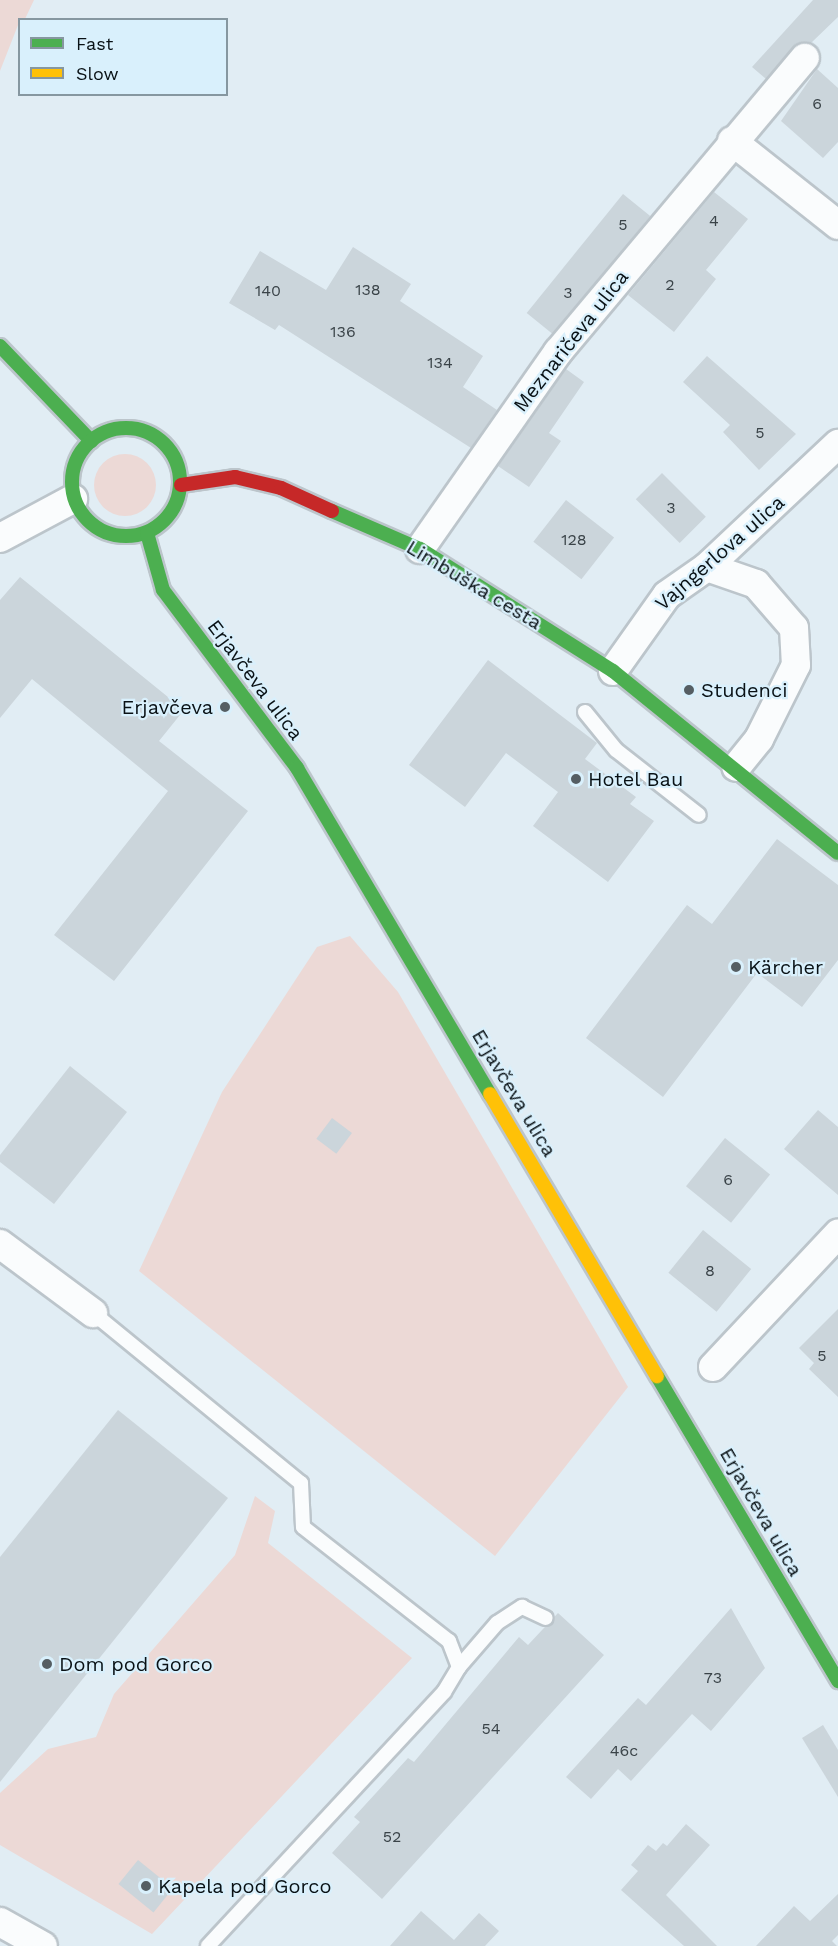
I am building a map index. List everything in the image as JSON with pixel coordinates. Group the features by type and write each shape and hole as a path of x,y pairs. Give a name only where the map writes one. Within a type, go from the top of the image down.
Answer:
{"street":[{"name":"Meznaričeva ulica","path":"420,549 558,352 732,141 805,58"},
{"path":"732,141 838,225"},
{"path":"0,346 91,441"},
{"path":"110,430 144,431 172,452 181,485 176,506 147,533 125,538 103,532 85,519 74,499 71,476 78,455 91,441 110,430"},
{"name":"Vajngerlova ulica","path":"613,672 667,595 707,567 833,457"},
{"name":"Limbuška cesta","path":"181,485 235,477 281,488 420,549 613,672 736,767 838,854"},
{"path":"0,538 74,499"},
{"name":"Erjavčeva ulica","path":"147,533 163,590 297,768 838,1681"},
{"path":"707,567 756,584 794,628 796,665 759,739 736,767"},
{"path":"713,1367 838,1234"},
{"path":"0,1244 93,1313"},
{"path":"0,1922 43,1946"}],"lane":[{"path":"585,712 616,750 699,815"},
{"path":"93,1313 301,1483 303,1527 449,1641 459,1667"},
{"path":"208,1946 444,1692 459,1667 497,1623 522,1607 546,1618"}],"shaded area":[{"path":"0,0 34,0 25,18 18,18 18,25 0,71"},
{"path":"125,454 142,459 147,463 151,468 156,485 151,502 147,507 142,511 125,516 108,511 103,507 99,502 94,485 99,468 103,463 108,459"},
{"path":"350,936 398,992 628,1387 495,1556 139,1271 222,1092 317,947"},
{"path":"255,1496 275,1511 268,1543 412,1658 152,1934 0,1845 0,1793 48,1749 96,1737 114,1694 235,1555"}],"building":[{"path":"813,0 838,0 838,17 811,43 793,47 766,79 752,67"},
{"path":"817,69 838,88 838,142 823,158 781,121"},
{"path":"714,192 748,219 706,270 716,279 674,332 628,295"},
{"path":"623,194 650,216 554,335 527,313"},
{"path":"353,247 411,284 400,301 483,356 463,387 497,410 471,448 279,325 275,330 229,303 260,251 326,290"},
{"path":"707,356 796,434 759,470 723,432 730,425 683,382"},
{"path":"566,369 584,382 549,433 561,441 529,487 498,466"},
{"path":"662,473 706,517 680,543 636,499"},
{"path":"566,500 614,538 581,579 533,542"},
{"path":"20,577 184,710 159,741 248,811 114,981 54,935 168,791 32,679 0,718 0,600"},
{"name":"Hotel Bau","path":"488,660 597,743 585,759 636,797 630,804 654,821 608,882 533,826 558,792 506,753 465,807 409,765"},
{"name":"Kärcher","path":"777,839 838,885 838,960 802,1007 757,973 663,1097 586,1038 687,905 712,924"},
{"path":"70,1066 127,1112 54,1204 0,1162 0,1155"},
{"path":"818,1110 838,1127 838,1195 784,1149"},
{"path":"332,1118 352,1133 336,1154 316,1139"},
{"path":"725,1138 770,1175 731,1223 686,1186"},
{"path":"703,1230 751,1269 717,1312 668,1273"},
{"path":"838,1309 838,1397 809,1369 814,1363 799,1348"},
{"name":"Dom pod Gorco","path":"118,1410 228,1498 0,1782 0,1557"},
{"path":"731,1608 765,1668 711,1731 692,1714 631,1781 618,1769 591,1799 566,1777 638,1698 646,1705"},
{"path":"558,1613 604,1655 382,1899 332,1853 360,1822 354,1817 408,1758 414,1762 519,1637 528,1645"},
{"path":"823,1725 838,1750 838,1797 802,1738"},
{"path":"686,1824 710,1845 666,1895 717,1946 684,1946 621,1890 638,1871 631,1865 648,1845 656,1851 663,1843 667,1846"},
{"name":"Kapela pod Gorco","path":"138,1860 173,1888 153,1912 118,1884"},
{"path":"838,1894 838,1935 832,1941 837,1946 756,1946 794,1906 810,1921"},
{"path":"421,1911 454,1940 479,1913 499,1931 485,1946 390,1946"}],"traffic: fast":[{"path":"0,346 91,441"},
{"path":"126,428 147,432 164,444 176,461 180,482 176,503 164,520 147,532 126,536 105,532 88,520 76,503 72,482 76,461 88,444 105,432 126,428"},
{"path":"332,511 420,549 613,671 838,853"},
{"path":"147,533 163,590 297,768 490,1094"},
{"path":"657,1376 838,1681"}],"traffic: slow":[{"path":"490,1094 657,1376"}],"traffic: jam":[{"path":"181,485 235,477 281,488 332,511"}],"place":[{"name":"Studenci","path":"689,690"},
{"name":"Erjavčeva","path":"225,707"},
{"name":"Hotel Bau","path":"576,779"},
{"name":"Kärcher","path":"736,967"},
{"name":"Dom pod Gorco","path":"47,1664"},
{"name":"Kapela pod Gorco","path":"146,1886"}]}
